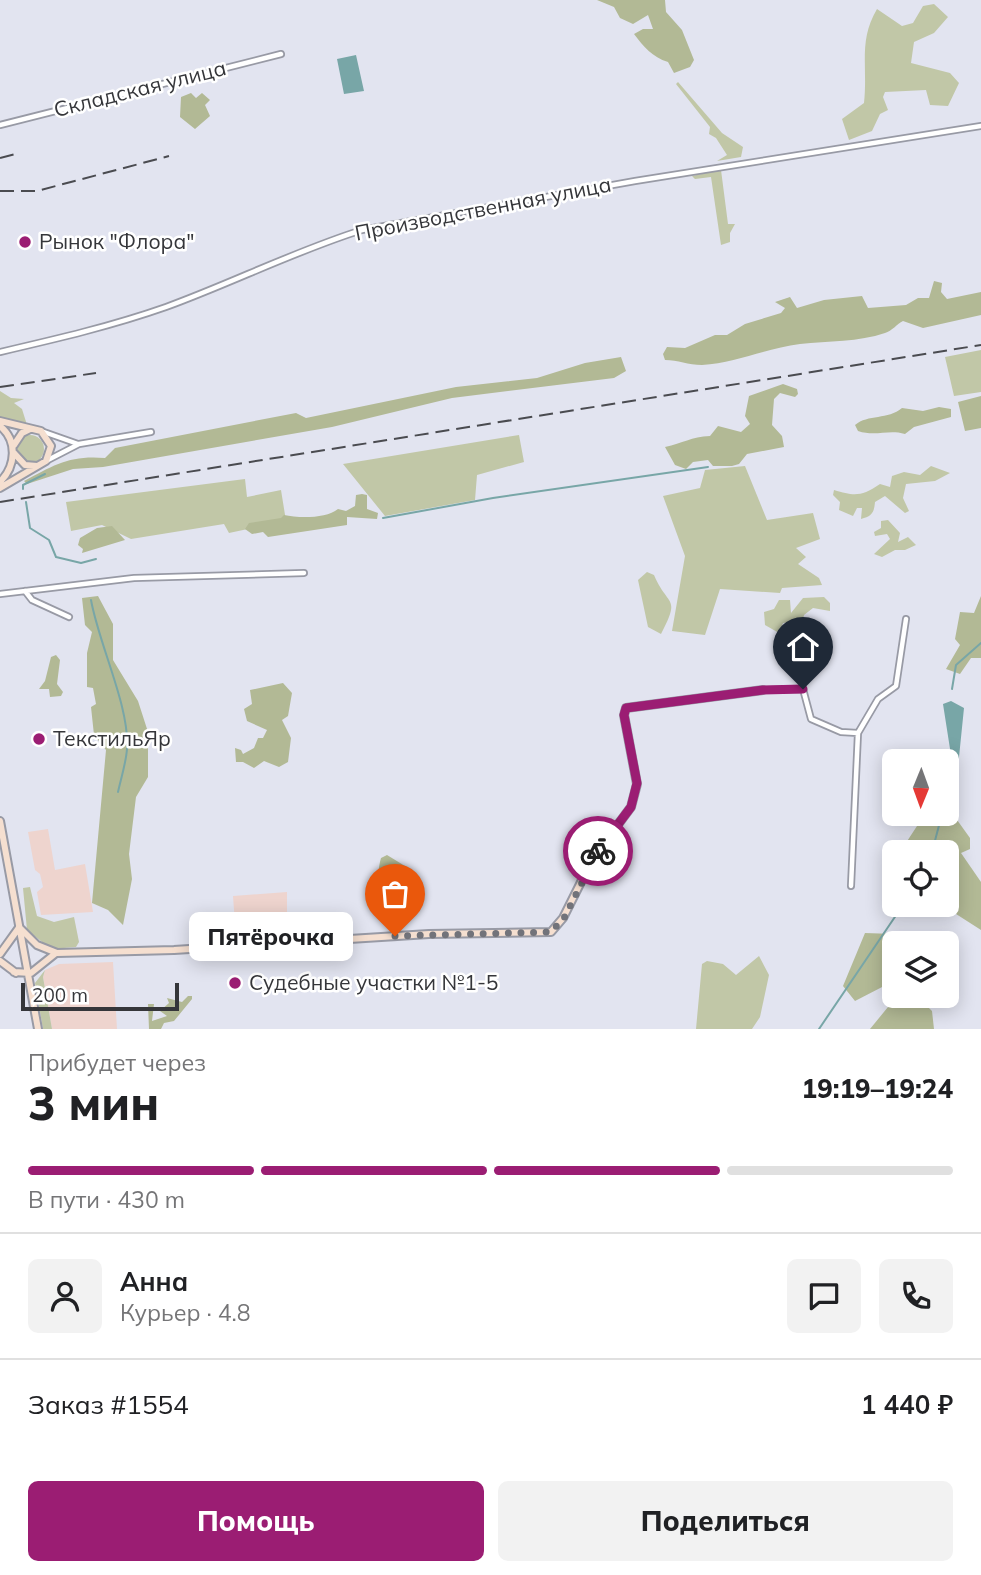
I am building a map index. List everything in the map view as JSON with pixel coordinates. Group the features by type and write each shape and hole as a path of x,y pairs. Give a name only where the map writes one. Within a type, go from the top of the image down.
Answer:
{"street":[{"name":"Складская улица","path":"0,125 281,54"},
{"name":"Производственная улица","path":"0,352 100,328 168,306 319,244 362,230 635,180 981,126"},
{"path":"0,424 41,431 79,444"},
{"path":"0,424 24,465 40,466"},
{"path":"0,482 11,468 13,449 22,433 31,429"},
{"path":"41,431 51,446 47,461"},
{"path":"0,488 79,444 151,432"},
{"path":"0,594 134,578 304,573"},
{"path":"25,591 32,600 69,617"},
{"path":"851,886 858,733 878,699 896,685 906,619"},
{"path":"0,954 21,939 57,953 174,950 429,934 551,932 564,918 593,858 631,807 637,783 624,715 626,708 763,690 803,689 811,719 841,732 858,733"},
{"path":"0,821 38,1029"},
{"path":"19,927 9,946 6,961 12,971 28,974 57,953"},
{"path":"19,927 35,943 41,954 30,986"},
{"path":"0,961 30,986"}],"shaded area":[{"path":"597,0 665,0 666,12 682,30 694,60 690,67 674,73 668,62 653,54 638,39 634,34 643,29 653,29 648,15 633,24 620,18 614,7"},
{"path":"934,4 948,17 934,33 914,42 911,63 950,73 959,83 948,106 930,105 926,90 885,92 883,97 888,110 880,114 872,131 849,140 842,119 864,103 866,43 877,9 902,26 913,23 923,6"},
{"path":"356,55 364,91 344,94 337,59"},
{"path":"678,82 722,133 743,147 741,157 717,161 727,155 716,138 709,134 710,127 676,84"},
{"path":"191,93 196,98 202,93 210,100 205,105 210,116 195,129 180,117 181,97"},
{"path":"721,170 728,224 735,224 730,233 730,242 721,245 711,177 695,179 692,176"},
{"path":"934,281 942,283 941,292 947,299 981,292 981,315 923,328 903,321 888,332 875,336 788,346 715,364 697,365 665,360 663,354 667,347 685,348 715,335 727,335 745,324 781,313 785,308 775,302 790,297 797,308 824,300 862,296 868,308 906,305 918,298 929,298"},
{"path":"981,350 981,392 954,396 945,357"},
{"path":"621,357 626,371 614,378 452,398 332,427 103,467 73,469 27,484 24,481 72,460 105,458 115,448 296,413 306,418 456,387 537,378 585,363"},
{"path":"783,384 797,389 798,394 795,397 780,393 774,399 772,425 782,436 784,447 747,454 739,464 732,466 713,466 708,460 693,462 686,469 675,465 665,447 710,436 718,426 741,432 750,424 745,416 749,396"},
{"path":"0,391 11,398 24,399 14,403 22,409 27,425 0,418"},
{"path":"981,396 981,428 965,431 958,402"},
{"path":"939,407 951,409 951,417 914,427 905,434 864,433 858,431 855,425 902,408 923,411"},
{"path":"30,435 40,439 44,449 40,459 30,463 20,459 16,449 20,439"},
{"path":"519,435 524,462 477,475 475,500 385,516 343,464"},
{"path":"745,466 767,520 813,513 820,539 796,548 806,557 798,564 819,578 822,585 782,588 780,593 720,589 705,635 672,631 685,556 663,496 700,488 705,470"},
{"path":"931,466 950,473 935,481 906,484 903,498 909,511 905,513 885,496 875,502 870,515 861,519 862,508 857,508 853,516 839,510 840,502 833,495 834,490 857,494 880,484 890,487 892,476 904,472 920,475"},
{"path":"245,479 247,497 281,490 286,521 229,533 224,524 131,539 102,525 71,531 66,502"},
{"path":"356,495 367,495 367,509 378,513 377,519 347,517 347,525 268,537 263,532 252,534 245,529 249,523 281,518 284,515 312,517 326,515 338,509 346,511 355,506"},
{"path":"888,520 900,533 898,542 908,537 916,545 905,550 895,550 882,557 874,554 890,539 887,534 875,536 874,532 881,528 881,521"},
{"path":"112,526 125,540 82,553 83,549 78,545 80,538 97,528"},
{"path":"647,572 654,575 670,602 670,613 661,634 648,627 638,580"},
{"path":"98,596 113,624 113,660 138,701 148,732 148,777 136,797 129,854 132,879 123,925 108,910 92,903 106,750 94,735 91,707 96,704 93,688 87,687 87,653 92,632 85,625 82,598"},
{"path":"981,596 981,658 971,658 960,674 946,669 960,645 955,639 960,612 974,613"},
{"path":"824,597 830,603 830,611 813,608 804,615 800,632 791,622 783,623 779,633 765,625 764,612 774,609 779,600 790,600 791,613 803,598"},
{"path":"56,655 60,660 57,684 63,692 61,696 50,697 49,689 39,689 45,681 51,657"},
{"path":"283,683 292,693 288,716 282,720 291,738 288,762 279,767 264,761 254,768 243,762 236,762 235,748 243,754 254,748 258,738 263,738 267,730 247,721 244,709 252,704 250,690"},
{"path":"951,701 964,708 959,757 959,749 950,749 943,704"},
{"path":"959,823 970,838 970,849 961,853 981,882 981,930 959,916 959,840 908,840 917,826 959,826"},
{"path":"48,829 55,870 85,864 93,912 41,915 37,892 43,887 40,874 35,870 28,832"},
{"path":"387,855 405,866 398,892 404,899 417,905 415,914 408,920 399,919 379,885 381,858"},
{"path":"30,887 37,916 54,922 74,917 79,942 76,947 51,949 27,930 23,888"},
{"path":"287,892 287,924 235,924 233,896"},
{"path":"865,933 882,934 882,987 855,1001 843,986"},
{"path":"759,956 769,975 760,1017 752,1029 696,1029 702,964 707,961 723,964 736,975"},
{"path":"113,962 117,1029 52,1029 43,977 45,970 59,964"},
{"path":"45,970 43,977 52,1029 43,1029 35,983"},
{"path":"192,996 192,999 174,1021 164,1023 161,1029 149,1029 148,1004 154,1004 152,1021 167,1016 160,1011 169,1003 167,998 182,1002"},
{"path":"887,1008 929,1008 932,1011 934,1029 870,1029"}],"waterway":[{"path":"383,518 493,498 708,467"},
{"path":"23,489 23,485 45,474"},
{"path":"26,502 30,528 49,540 56,557 81,563 96,559"},
{"path":"91,600 127,732 126,754 118,792"},
{"path":"952,689 956,665 981,643"},
{"path":"935,840 939,826"},
{"path":"819,1029 895,917"}],"railway":[{"path":"0,158 19,153"},
{"path":"0,191 37,191 169,156"},
{"path":"0,502 981,345"},
{"path":"0,387 96,373"}],"way so far":[{"path":"395,936 551,932 564,918 598,851"}],"place":[{"name":"Рынок \"Флора\"","path":"25,242"},
{"name":"ТекстильЯр","path":"39,739"},
{"name":"Пятёрочка","path":"395,936"},
{"name":"Судебные участки №1-5","path":"235,983"}],"route":[{"path":"598,851 624,820 631,807 637,783 624,715 626,708 763,690 803,689"}]}
